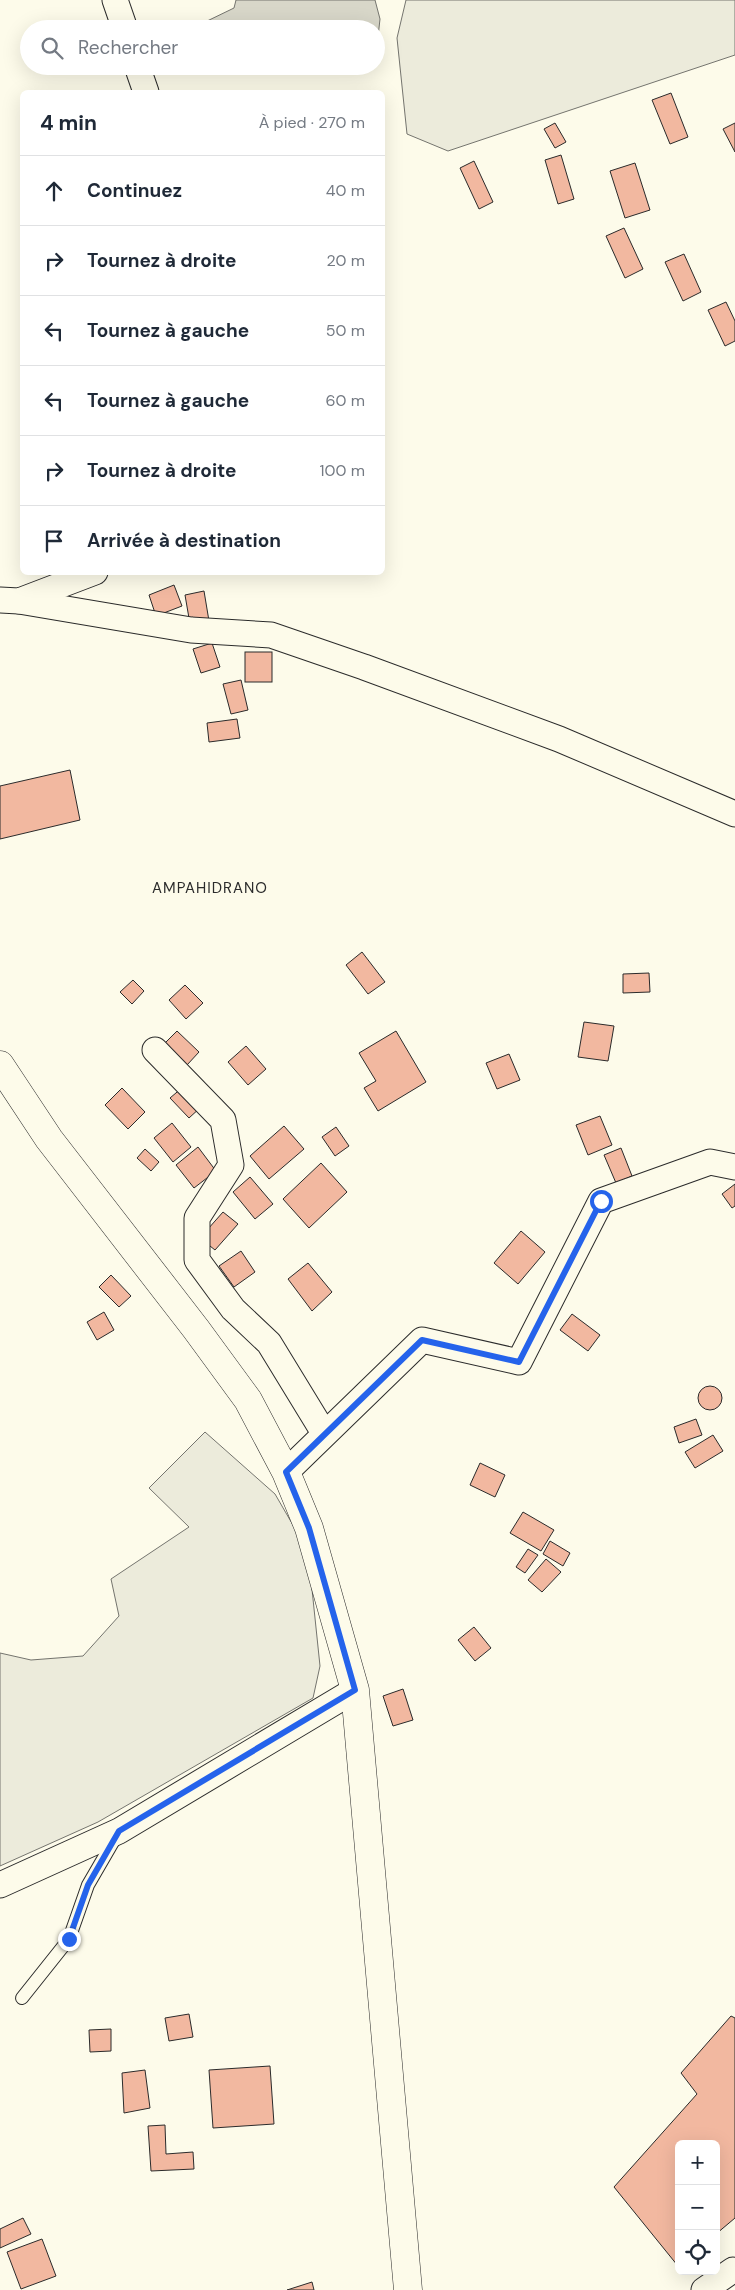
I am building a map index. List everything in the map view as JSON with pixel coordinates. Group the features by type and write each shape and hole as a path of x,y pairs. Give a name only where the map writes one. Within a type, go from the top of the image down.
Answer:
{"street":[{"path":"115,0 122,20"},
{"path":"140,75 145,90"},
{"path":"10,600 87,575"},
{"path":"10,600 192,630 271,635 559,739 735,814"},
{"path":"154,1050 223,1120 231,1165 197,1218 197,1260 233,1309 270,1343 324,1434"},
{"path":"0,1065 49,1139 196,1329 248,1400 286,1472 309,1528 355,1690 408,2290"},
{"path":"286,1472 422,1340 519,1362 601,1201 710,1162 735,1167"},
{"path":"0,1885 119,1831 355,1690"},
{"path":"704,2290 733,2270"}],"lane":[{"path":"22,1998 69,1939 88,1885 119,1831"}],"shaded area":[{"path":"236,0 375,0 380,19 209,20 234,8"},
{"path":"406,0 735,0 735,55 448,151 407,134 397,38"},
{"path":"205,1432 275,1494 308,1551 320,1666 313,1698 98,1822 0,1866 0,1653 31,1660 83,1656 119,1616 111,1579 189,1527 149,1488"}],"building":[{"path":"671,93 688,137 670,144 652,100"},
{"path":"555,123 566,142 555,148 544,129"},
{"path":"735,123 735,152 723,129"},
{"path":"561,155 574,199 558,204 545,160"},
{"path":"474,161 493,202 479,209 460,168"},
{"path":"635,163 650,210 625,218 610,171"},
{"path":"624,228 643,269 625,278 606,236"},
{"path":"684,254 701,292 683,301 665,262"},
{"path":"726,302 735,321 735,341 725,346 708,310"},
{"path":"174,585 182,606 156,616 149,595"},
{"path":"204,591 209,621 190,624 185,595"},
{"path":"212,643 220,667 201,673 193,649"},
{"path":"245,652 272,652 272,682 245,682"},
{"path":"241,680 248,710 231,714 223,684"},
{"path":"237,719 240,738 209,742 207,723"},
{"path":"70,770 80,820 0,839 0,786"},
{"path":"362,952 385,982 368,994 346,965"},
{"path":"649,973 650,992 623,993 623,974"},
{"path":"133,980 144,991 132,1004 120,992"},
{"path":"185,985 203,1003 186,1019 169,1000"},
{"path":"584,1022 614,1026 608,1061 578,1057"},
{"path":"177,1031 199,1052 187,1065 164,1044"},
{"path":"396,1031 426,1082 378,1111 364,1088 376,1081 359,1053"},
{"path":"246,1046 266,1069 248,1085 228,1062"},
{"path":"509,1054 520,1080 497,1089 486,1063"},
{"path":"183,1087 201,1107 189,1118 170,1098"},
{"path":"122,1088 145,1112 128,1129 105,1105"},
{"path":"600,1116 612,1145 588,1155 576,1125"},
{"path":"172,1123 191,1147 173,1162 154,1138"},
{"path":"284,1126 304,1149 269,1179 250,1156"},
{"path":"336,1127 349,1146 335,1156 322,1137"},
{"path":"198,1147 216,1171 194,1188 176,1165"},
{"path":"621,1148 632,1176 616,1183 604,1155"},
{"path":"145,1149 159,1162 151,1171 137,1158"},
{"path":"321,1163 347,1192 309,1228 283,1199"},
{"path":"250,1177 273,1204 255,1219 233,1192"},
{"path":"735,1184 735,1206 732,1208 722,1194"},
{"path":"223,1212 238,1224 215,1250 200,1238"},
{"path":"521,1231 545,1252 518,1284 494,1263"},
{"path":"241,1251 255,1272 234,1287 219,1266"},
{"path":"308,1263 332,1292 312,1311 288,1279"},
{"path":"111,1275 131,1296 119,1307 99,1287"},
{"path":"104,1312 114,1330 97,1340 87,1322"},
{"path":"572,1314 600,1335 588,1351 560,1330"},
{"path":"710,1386 718,1390 722,1398 718,1406 710,1410 702,1406 698,1398 702,1390"},
{"path":"696,1419 702,1435 679,1443 674,1427"},
{"path":"713,1435 723,1451 695,1468 685,1452"},
{"path":"480,1463 505,1475 495,1497 470,1485"},
{"path":"523,1512 554,1530 541,1551 510,1533"},
{"path":"550,1541 570,1553 563,1566 543,1554"},
{"path":"528,1549 538,1555 525,1573 516,1567"},
{"path":"546,1559 561,1572 542,1592 528,1580"},
{"path":"474,1627 491,1648 475,1661 458,1640"},
{"path":"403,1689 413,1720 393,1726 383,1696"},
{"path":"189,2014 193,2037 169,2041 165,2018"},
{"path":"731,2016 735,2018 735,2218 720,2231 720,2140 675,2140 675,2262 614,2187 697,2094 681,2073"},
{"path":"111,2029 111,2051 90,2052 89,2030"},
{"path":"270,2066 274,2124 213,2128 209,2070"},
{"path":"145,2070 150,2108 124,2113 122,2073"},
{"path":"165,2125 166,2154 193,2152 194,2169 151,2171 148,2126"},
{"path":"23,2218 31,2234 0,2248 0,2229"},
{"path":"42,2239 56,2276 21,2289 7,2252"},
{"path":"312,2282 314,2290 287,2290"}],"district":[{"name":"AMPAHIDRANO","path":"210,888"}],"route":[{"path":"69,1939 88,1885 119,1831 355,1690 309,1528 286,1472 422,1340 519,1362 601,1201"}]}
